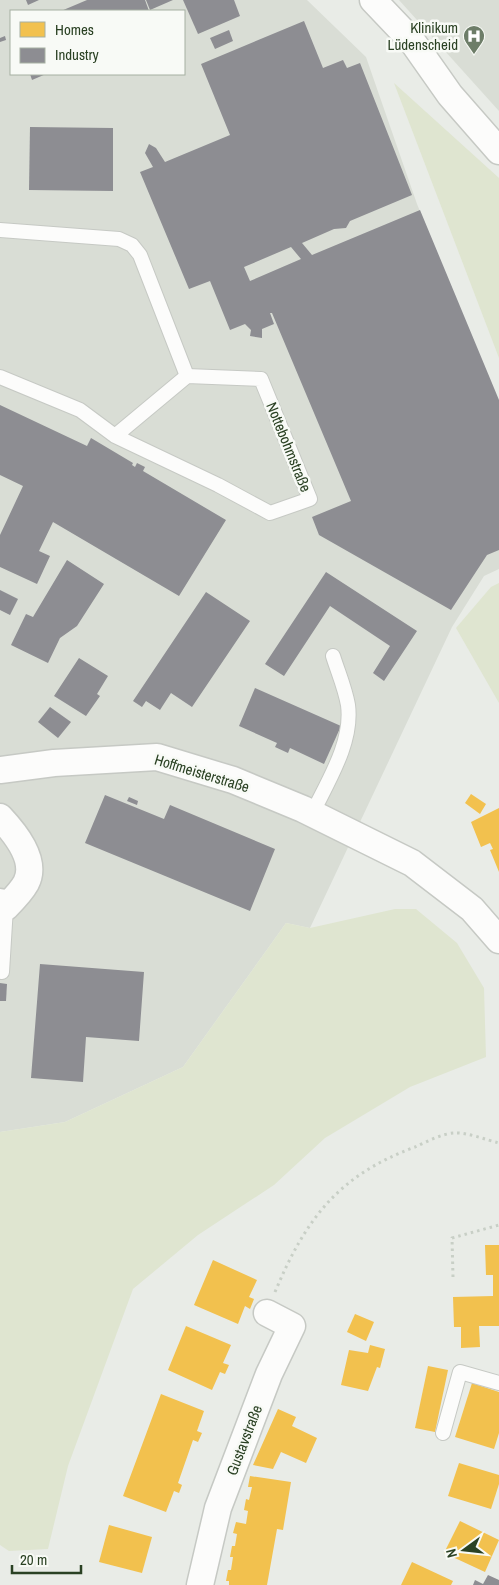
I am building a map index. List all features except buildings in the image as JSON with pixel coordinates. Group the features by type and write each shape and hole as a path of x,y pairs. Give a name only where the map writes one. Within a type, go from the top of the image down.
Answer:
{"street":[{"path":"373,0 412,41 450,95 499,151"},
{"name":"Hoffmeisterstraße","path":"0,770 54,763 157,756 233,780 364,838 412,863 472,909 499,940"},
{"path":"0,817 18,836 29,866 27,881 3,905"},
{"name":"Gustavstraße","path":"200,1585 218,1508 268,1374 292,1326 266,1313"}],"lane":[{"path":"0,230 119,239 132,244 140,255 187,376 115,436"},
{"name":"Nottebohmstraße","path":"0,377 80,410 115,436 218,485 270,513 310,499 261,380 187,376"},
{"path":"312,814 340,754 348,726 348,704 333,656"},
{"path":"2,972 3,905"},
{"path":"443,1433 460,1372 499,1384"}],"path":[{"path":"266,1313 286,1266 308,1226 342,1187 364,1170 387,1157 454,1132 499,1143"},
{"path":"453,1276 452,1238 499,1225"}],"shaded area":[{"path":"0,0 307,0 366,57 417,204 499,403 499,569 484,576 452,627 310,928 286,923 183,1067 65,1122 0,1132"},
{"name":"Klinikum Lüdenscheid","path":"399,0 499,0 499,111"}],"green space":[{"path":"394,83 499,178 499,358"},
{"path":"499,583 499,703 456,628 491,587"},
{"path":"395,909 416,909 457,943 484,988 486,1057 410,1087 325,1138 274,1185 198,1235 133,1289 68,1466 48,1549 9,1551 0,1545 0,1132 65,1122 183,1067 286,923 310,928"}],"place":[{"name":"Klinikum Lüdenscheid","path":"474,55"}]}
